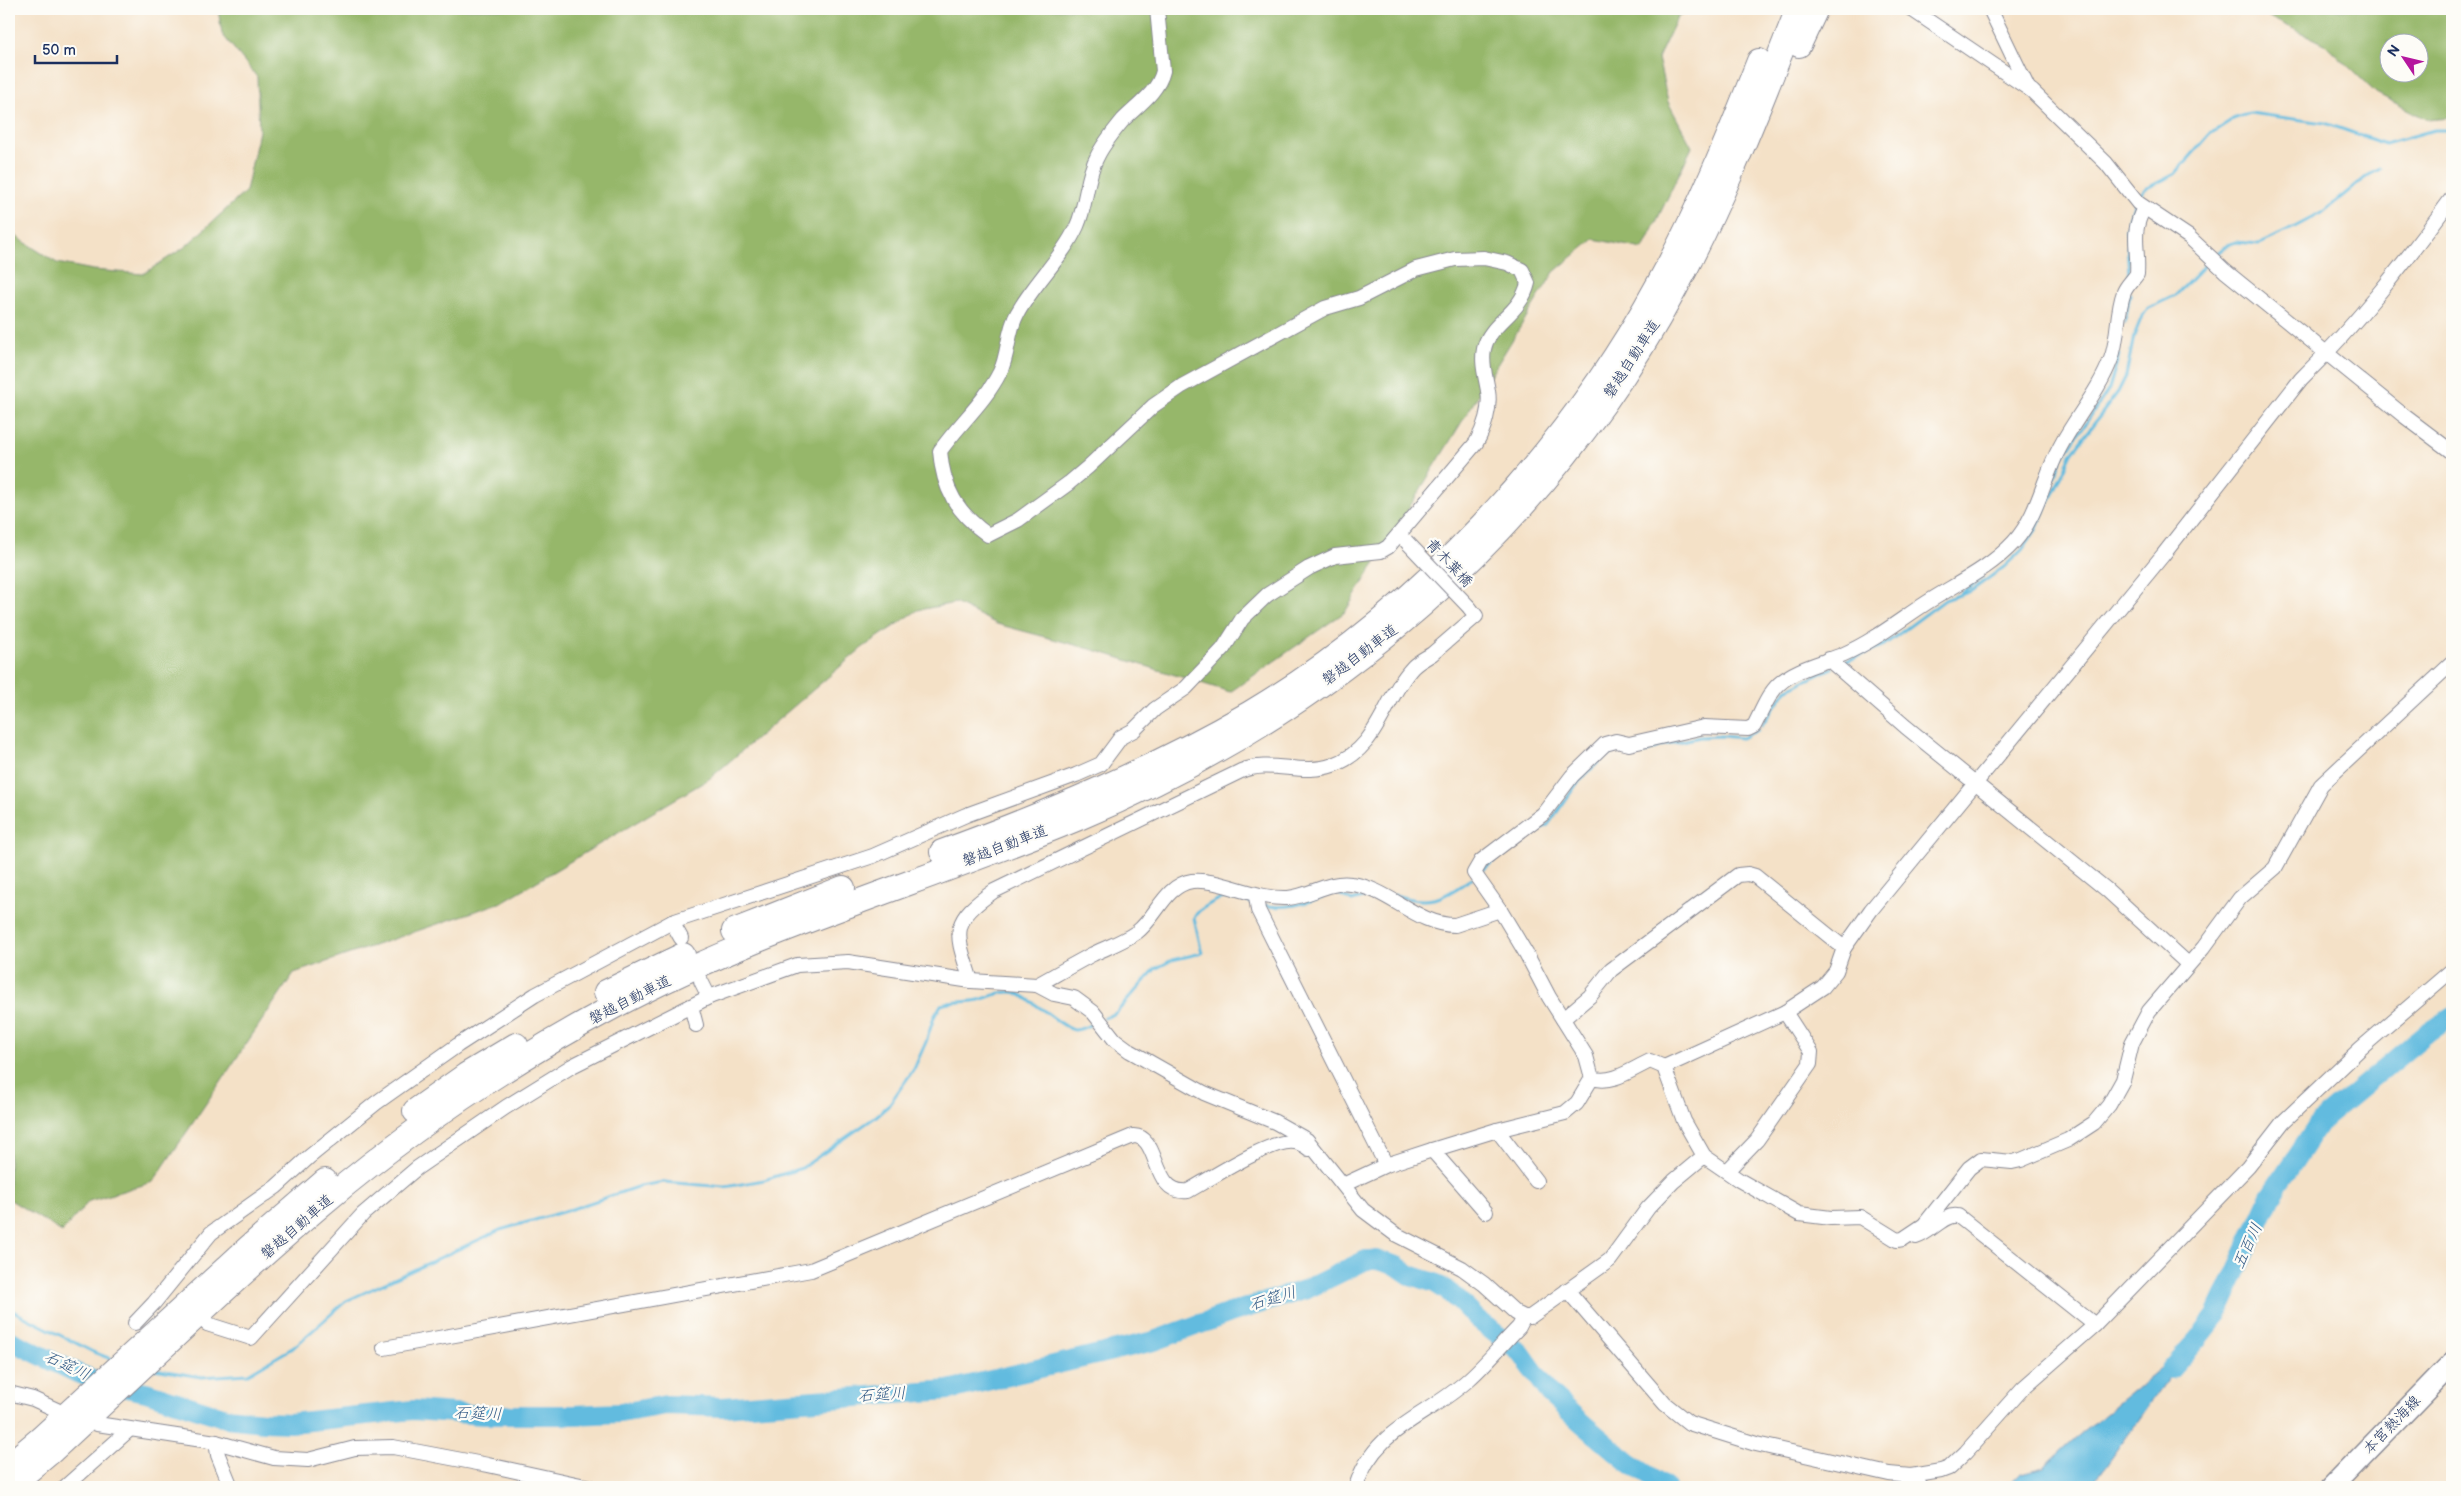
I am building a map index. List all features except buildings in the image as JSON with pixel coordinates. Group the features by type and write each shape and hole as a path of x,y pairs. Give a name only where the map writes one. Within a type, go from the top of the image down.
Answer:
{"highway":[{"name":"磐越自動車道","path":"9,1487 179,1315 310,1192 411,1114 466,1075 605,993 648,971 781,912 1024,821 1158,763 1253,711 1298,681 1378,621 1466,542 1501,504 1577,411 1614,358 1659,284 1691,221 1780,9"},
{"name":"磐越自動車道","path":"179,1315 423,1125 526,1058 612,1007 750,943 997,850 1130,795 1230,745 1263,725 1357,659 1397,628 1478,554 1553,471 1629,367 1674,292 1736,164 1798,9"},
{"path":"1736,164 1782,80 1816,9"},
{"name":"磐越自動車道","path":"9,1465 81,1414"}],"main road":[{"name":"本宮熱海線","path":"2332,1487 2452,1363"}],"street":[{"path":"179,1315 212,1232 276,1187 309,1157 370,1108 458,1045 535,994 672,922 873,856 966,815 1101,764 1122,737 1134,730 1155,709 1186,688 1223,649 1242,619 1267,595 1309,568 1335,556 1381,551 1403,538 1458,466 1481,434 1488,394 1484,350 1491,335 1517,308 1528,284 1522,270 1507,263 1484,258 1455,259 1416,269 1360,298 1326,308 1182,386 1153,406 1069,483 1018,520 988,535 969,522 956,505 948,488 940,451 955,430 980,404 1001,372 1009,332 1017,314 1076,228 1086,203 1091,170 1096,158 1124,119 1144,101 1162,78 1163,71 1157,9"},
{"path":"1911,9 2028,89 2106,163 2131,196 2144,208 2190,237 2220,266 2327,354 2452,452"},
{"path":"1990,9 2016,58 2028,89"},
{"path":"1664,1067 1785,1012 1829,981 1836,971 1844,948 1871,910 2163,555 2301,379 2327,354 2371,302 2452,198"},
{"path":"1343,1184 1386,1165 1432,1150 1569,1111 1577,1103 1592,1078 1586,1056 1500,910 1474,873 1476,869 1481,862 1543,814 1572,776 1605,744 1616,741 1629,744 1704,727 1748,729 1754,726 1774,689 1781,682 1870,640 1898,624 1929,601 1976,574 2007,549 2023,530 2040,497 2049,470 2060,447 2096,390 2112,359 2122,299 2128,286 2137,274 2135,234 2137,221 2144,208"},
{"name":"青木葉橋","path":"971,981 958,939 958,930 967,912 994,891 1241,770 1258,766 1288,768 1332,766 1352,756 1369,740 1415,665 1430,655 1476,616 1403,538"},
{"path":"1828,659 1854,684 2107,890 2188,964"},
{"path":"1592,1078 1599,1080 1611,1079 1650,1061 1664,1067 1684,1121 1704,1156 1799,1214 1822,1218 1860,1217 1894,1239 1903,1239 1924,1225 1969,1168 1977,1162 1986,1159 2012,1162 2021,1160 2068,1140 2094,1123 2109,1105 2123,1080 2132,1043 2149,1012 2240,898 2260,883 2279,863 2321,785 2452,663"},
{"path":"1563,1019 1590,996 1611,970 1738,875 1748,874 1758,879 1844,948"},
{"path":"135,1323 179,1315 251,1338 363,1214 417,1168 506,1107 572,1066 709,997 798,965 848,962 971,981 1037,985 1137,932 1159,905 1174,890 1186,883 1205,882 1256,896 1274,898 1295,897 1336,883 1350,884 1375,891 1433,922 1448,925 1455,925 1500,910"},
{"path":"1256,896 1258,910 1386,1165"},
{"path":"672,922 681,938"},
{"path":"1567,1290 1665,1404 1689,1423 1756,1444 1889,1474 1911,1476 1948,1468 1966,1452 2023,1388 2095,1325 2248,1167 2283,1122 2360,1049 2452,970"},
{"path":"702,981 709,997"},
{"path":"1037,985 1045,991 1074,998 1093,1012 1115,1040 1130,1051 1204,1093 1288,1128 1307,1140 1319,1152 1363,1210 1388,1229 1414,1245 1462,1268 1490,1288 1516,1313 1522,1322"},
{"path":"691,1006 696,1025"},
{"path":"1727,1171 1757,1140 1810,1064 1811,1052 1785,1012"},
{"path":"1497,1130 1536,1180"},
{"path":"384,1348 811,1270 1134,1136 1139,1136 1146,1142 1168,1185 1183,1192 1261,1150 1276,1144 1295,1142 1314,1152 1319,1152"},
{"path":"1432,1150 1486,1212"},
{"path":"1356,1487 1367,1460 1381,1442 1448,1396 1482,1366 1522,1322 1610,1260 1648,1208 1674,1181 1704,1156"},
{"path":"1908,1236 1923,1235 1948,1217 1958,1216 2095,1325"},
{"path":"9,1393 34,1399 129,1430 216,1442 262,1456 294,1460 317,1458 355,1448 393,1447 590,1487"},
{"path":"66,1487 129,1430"},
{"path":"216,1442 218,1455 231,1487"},
{"path":"1911,1476 1921,1487"}],"green space":[{"path":"218,9 1691,9 1678,16 1658,58 1668,102 1692,147 1643,249 1594,239 1554,272 1345,612 1230,692 1094,650 997,624 955,603 918,610 862,648 709,779 502,902 294,973 153,1182 89,1201 62,1232 9,1199 9,232 57,263 93,270 143,274 185,247 246,191 259,131 257,77 222,34"},
{"path":"2252,9 2452,9 2452,117 2426,119 2376,93 2325,44"}],"water":[{"path":"2197,1338 2091,1487 2007,1487 2021,1473 2044,1467 2072,1441"}],"waterway":[{"path":"2138,198 2145,189 2175,174 2210,134 2233,119 2250,113 2325,123 2385,144 2434,130 2452,130"},
{"path":"2214,256 2227,245 2236,242 2259,244 2287,231 2323,212 2367,176 2380,169"},
{"path":"2129,275 2126,228 2135,203"},
{"path":"1960,595 1971,591 2004,567 2022,550 2036,530 2072,453 2118,392 2126,376 2134,336 2143,314 2149,308 2176,295 2208,262"},
{"path":"2125,322 2130,294"},
{"path":"2054,478 2061,460 2109,389 2119,355"},
{"path":"1840,664 1884,645 1945,600 1959,595 1982,577"},
{"path":"1762,725 1786,690 1832,668"},
{"path":"1504,852 1548,825 1579,781 1602,759 1615,751 1644,753 1664,745 1700,737 1742,738 1758,730"},
{"path":"1483,870 1499,856"},
{"path":"1395,895 1427,900 1444,896 1472,878"},
{"path":"1262,905 1272,907 1290,906 1308,902 1335,892 1352,901 1372,895"},
{"path":"1104,1018 1116,1013 1155,969 1172,960 1202,953 1194,918 1200,910 1212,902 1224,898 1234,898 1254,903"},
{"path":"154,1369 201,1377 248,1374 294,1347 346,1301 500,1230 566,1211 640,1186 664,1182 725,1187 764,1180 802,1168 874,1118 888,1106 914,1069 926,1042 934,1017 941,1005 974,1001 1012,992 1031,1001 1070,1029 1080,1029 1096,1022"},
{"name":"五百川","path":"2171,1369 2216,1316 2271,1196 2320,1122 2428,1032 2452,1016"},
{"name":"石筵川","path":"9,1340 77,1373 106,1384 146,1392 226,1418 264,1422 291,1423 413,1410 483,1415 573,1415 620,1413 666,1405 723,1407 949,1390 1154,1341 1230,1313 1307,1289 1366,1260 1377,1260 1397,1266 1410,1275 1435,1283 1453,1295 1477,1319 1521,1353 1551,1395 1582,1423 1628,1462 1666,1487"},
{"path":"9,1309 93,1352 114,1360"}]}
